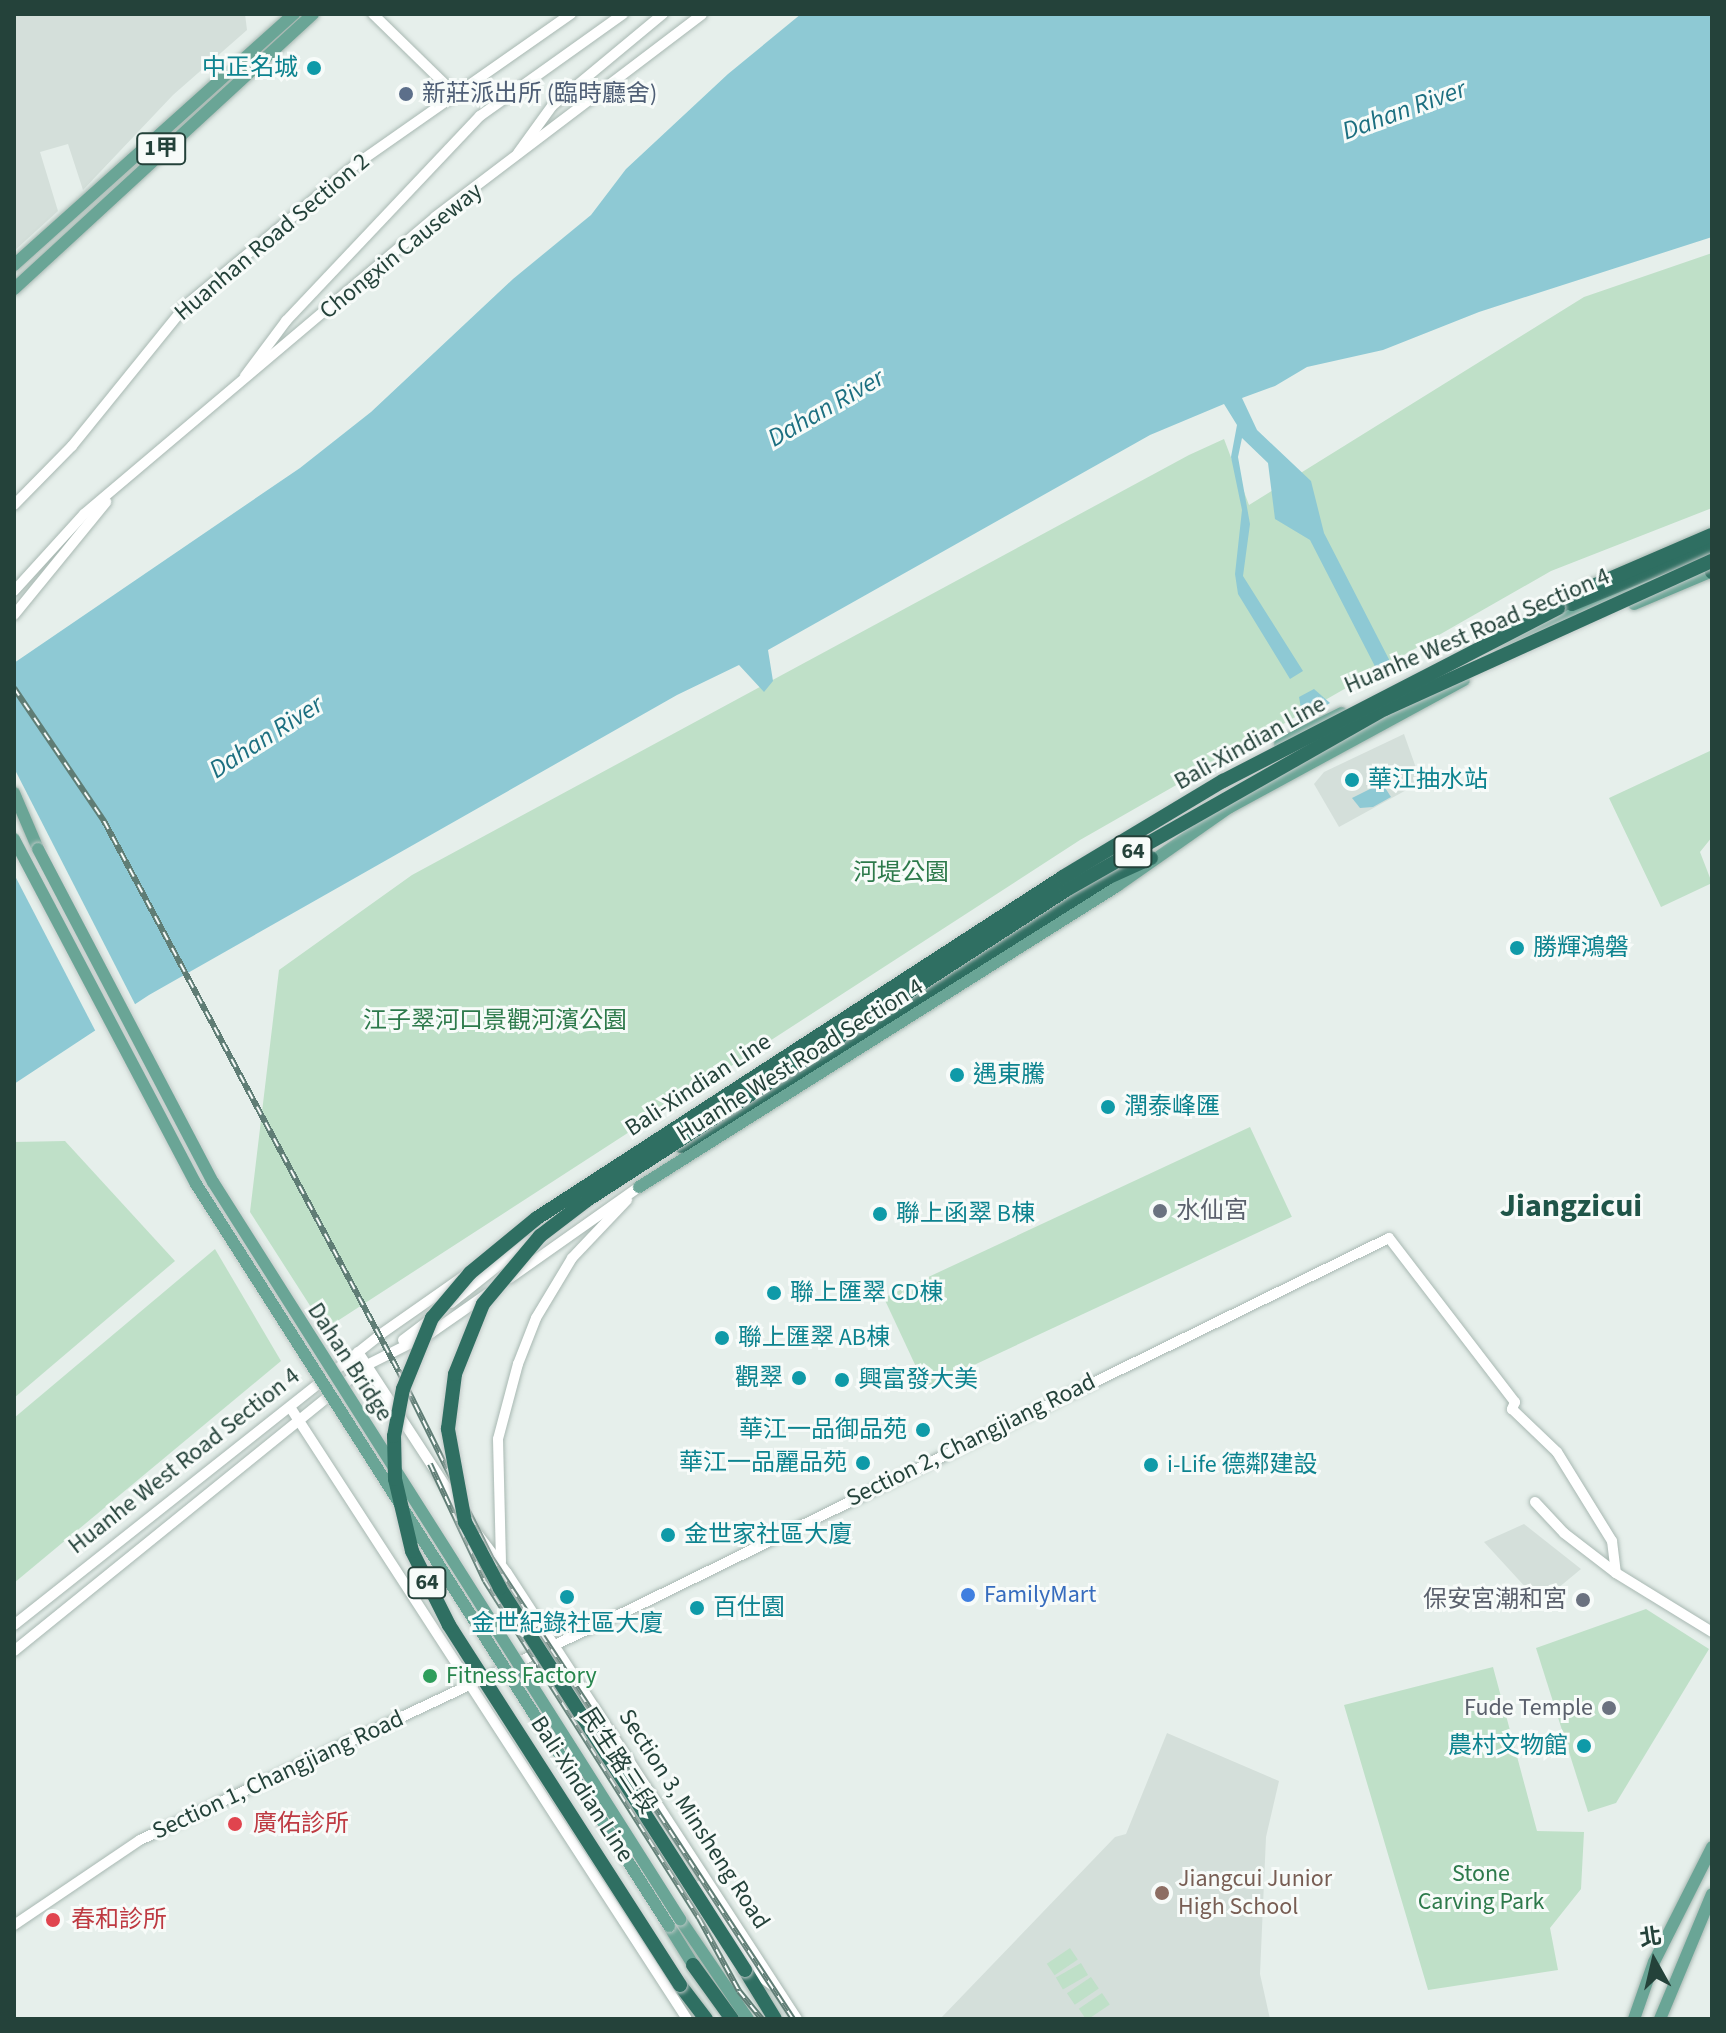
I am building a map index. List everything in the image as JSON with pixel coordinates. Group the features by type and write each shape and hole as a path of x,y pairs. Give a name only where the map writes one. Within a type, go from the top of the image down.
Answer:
{"highway":[{"path":"1558,608 1584,590 1712,535"},
{"name":"Bali-Xindian Line","path":"706,2019 680,1985 449,1625 412,1551 395,1479 394,1436 403,1389 432,1318 470,1273 537,1218 1063,877 1223,781 1558,608 1712,547"},
{"name":"Bali-Xindian Line","path":"775,2019 476,1548 456,1495 448,1429 451,1397 472,1324 507,1270 584,1199 1066,890 1385,709 1712,561"},
{"path":"584,1199 727,1120 1076,899 1151,858"},
{"path":"693,1965 732,2019"},
{"path":"680,1985 698,2019"},
{"path":"723,1986 740,2019"}],"main road":[{"name":"1甲","path":"14,265 294,14"},
{"name":"1甲","path":"14,289 313,14"},
{"name":"Huanhe West Road Section 4","path":"584,1199 1145,837 1197,791 1317,723 1712,555"},
{"name":"Huanhe West Road Section 4","path":"639,1187 1117,886 1151,858 1230,807 1517,653 1712,572"},
{"path":"14,793 38,849"},
{"name":"Huanhe West Road Section 4","path":"1145,837 1230,807"},
{"name":"Dahan Bridge","path":"14,811 38,849 213,1182 675,1922"},
{"name":"Dahan Bridge","path":"14,839 196,1184 675,1922"},
{"path":"1634,2019 1654,1962 1712,1847"},
{"path":"1660,2019 1712,1894"},
{"path":"675,1922 693,1965 724,2019"},
{"path":"675,1922 748,2019"},
{"path":"723,1986 755,2019"}],"street":[{"path":"373,14 456,95"},
{"name":"Huanhan Road Section 2","path":"14,505 72,446 186,305 355,165 571,14"},
{"path":"234,390 286,321 430,167 516,86 623,14"},
{"path":"509,164 552,106 663,14"},
{"name":"Chongxin Causeway","path":"14,591 84,514 109,498 435,217 509,164 702,14"},
{"name":"Chongxin Causeway","path":"14,615 109,498"},
{"path":"501,1563 498,1439 518,1364 536,1318 572,1258 639,1187"},
{"name":"Huanhe West Road Section 4","path":"392,1349 431,1333 639,1187"},
{"name":"Huanhe West Road Section 4","path":"14,1651 367,1365 392,1349 584,1199"},
{"name":"Huanhe West Road Section 4","path":"14,1625 439,1290 548,1214 584,1199"},
{"name":"Section 2, Changjiang Road","path":"549,1646 1389,1238 1515,1402 1512,1409 1557,1452 1612,1541 1616,1573"},
{"path":"358,1352 549,1646"},
{"path":"290,1407 687,2019"},
{"path":"1535,1502 1564,1533 1616,1573 1712,1632"},
{"path":"472,1527 501,1563"},
{"name":"Section 3, Minsheng Road","path":"501,1563 549,1646 797,2019"},
{"name":"Section 1, Changjiang Road","path":"14,1925 140,1840 549,1646"}],"shaded area":[{"path":"14,14 245,14 247,30 173,95 83,190 68,144 40,152 58,211 14,251"},
{"path":"1404,734 1421,782 1339,827 1314,784 1324,772"},
{"path":"1524,1524 1581,1569 1540,1603 1484,1542"},
{"name":"Jiangcui Junior High School","path":"1167,1733 1279,1781 1266,1837 1260,1974 1270,2019 940,2019 1115,1837 1126,1834"}],"green space":[{"name":"江子翠河口景觀河濱公園","path":"1712,253 1712,508 1551,571 1080,840 325,1329 250,1212 279,970 412,875 1189,455 1224,439 1249,505 1584,297"},
{"path":"1712,750 1712,837 1700,852 1712,883 1661,907 1609,798"},
{"path":"1250,1127 1292,1217 926,1387 884,1298"},
{"path":"65,1141 175,1261 14,1398 14,1142"},
{"path":"215,1249 281,1361 14,1583 14,1418"},
{"path":"1646,1609 1709,1649 1616,1803 1588,1812 1536,1648"},
{"name":"Stone Carving Park","path":"1493,1667 1537,1831 1584,1832 1581,1889 1550,1928 1558,1970 1428,1990 1344,1705"},
{"path":"1070,1948 1078,1960 1055,1975 1047,1964"},
{"path":"1081,1963 1088,1975 1063,1990 1056,1978"},
{"path":"1091,1977 1099,1989 1075,2005 1067,1993"},
{"path":"1102,1993 1110,2005 1088,2019 1079,2009"}],"water":[{"name":"Dahan River","path":"801,14 1712,14 1712,237 1479,312 1383,350 1307,367 1275,386 1242,398 1257,430 1311,481 1324,533 1396,673 1382,680 1310,540 1275,519 1268,463 1242,438 1238,457 1250,524 1243,576 1303,671 1290,679 1238,594 1235,574 1242,510 1231,457 1237,425 1224,404 1150,435 768,650 773,681 764,692 739,665 677,695 149,995 14,1084 14,663 300,468 371,412 513,279 591,215 626,169 728,74"},
{"path":"1314,689 1330,703 1303,719 1299,697"},
{"path":"1382,783 1391,797 1373,807 1360,808 1352,798"}],"pier":[{"path":"14,768 137,1008 97,1034 14,874"}],"railway":[{"path":"14,688 104,821 399,1372 492,1559 793,2019"},
{"path":"430,1464 485,1581 699,1918 739,1991 762,2019"}],"place":[{"name":"中正名城","path":"314,68"},
{"name":"新莊派出所 (臨時廳舍)","path":"406,94"},
{"name":"華江抽水站","path":"1352,780"},
{"name":"勝輝鴻磐","path":"1517,948"},
{"name":"遇東騰","path":"957,1075"},
{"name":"潤泰峰匯","path":"1108,1107"},
{"name":"水仙宮","path":"1160,1211"},
{"name":"聯上函翠 B棟","path":"880,1214"},
{"name":"聯上匯翠 CD棟","path":"774,1293"},
{"name":"聯上匯翠 AB棟","path":"722,1338"},
{"name":"觀翠","path":"799,1378"},
{"name":"興富發大美","path":"842,1380"},
{"name":"華江一品御品苑","path":"923,1430"},
{"name":"華江一品麗品苑","path":"863,1463"},
{"name":"i-Life 德鄰建設","path":"1151,1465"},
{"name":"金世家社區大廈","path":"668,1535"},
{"name":"FamilyMart","path":"968,1595"},
{"name":"金世紀錄社區大廈","path":"567,1597"},
{"name":"保安宮潮和宮","path":"1583,1600"},
{"name":"百仕園","path":"697,1608"},
{"name":"Fitness Factory","path":"430,1676"},
{"name":"Fude Temple","path":"1609,1708"},
{"name":"農村文物館","path":"1584,1746"},
{"name":"廣佑診所","path":"235,1824"},
{"name":"Jiangcui Junior High School","path":"1162,1893"},
{"name":"春和診所","path":"53,1920"}],"district":[{"name":"Jiangzicui","path":"1571,1206"}],"park label":[{"name":"河堤公園","path":"901,873"}]}
